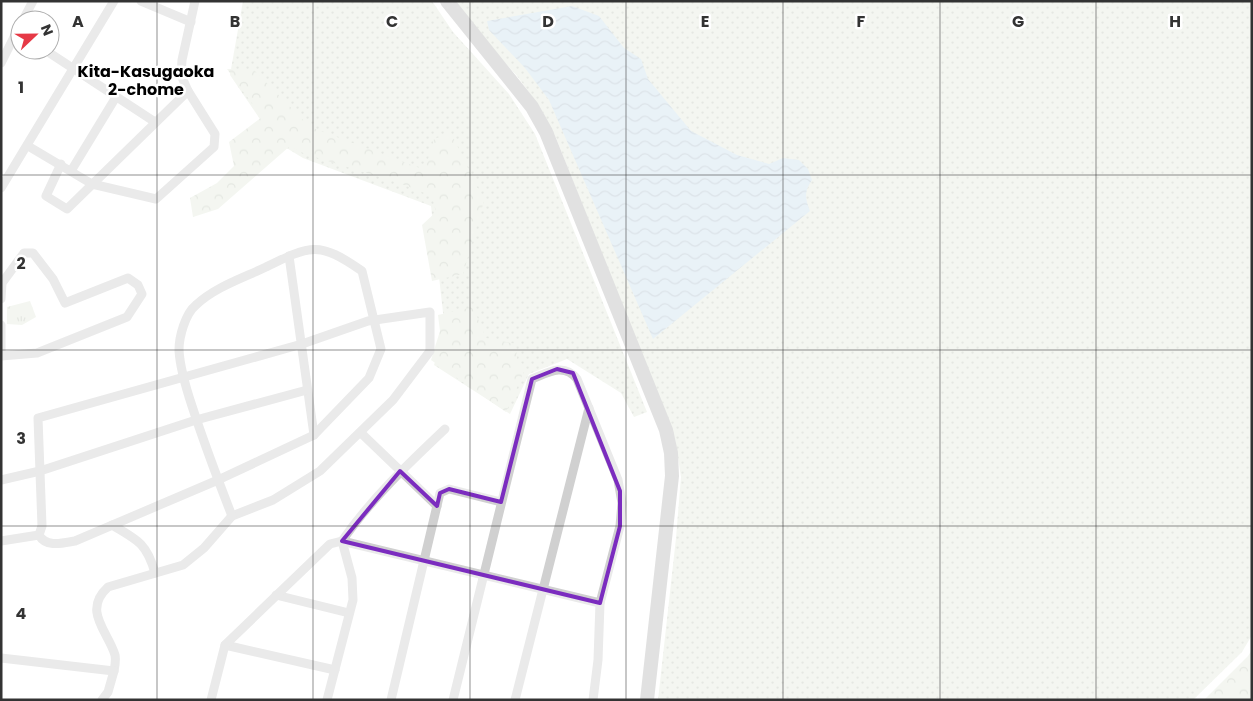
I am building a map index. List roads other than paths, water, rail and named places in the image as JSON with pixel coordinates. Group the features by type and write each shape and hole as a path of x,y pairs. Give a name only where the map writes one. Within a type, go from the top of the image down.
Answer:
{"street":[{"path":"1,188 114,1"},
{"path":"141,1 191,22"},
{"path":"28,146 92,184 156,198 214,147 215,134 188,92 181,75 182,60 194,1"},
{"path":"447,1 532,107 546,132 666,430 671,453 672,476 647,700"},
{"path":"1,63 10,46"},
{"path":"60,60 155,122"},
{"path":"61,164 46,196 67,209 188,92"},
{"path":"71,170 116,97"},
{"path":"39,535 42,540 49,543 60,544 75,541 218,480 314,435 370,378 381,349 362,271 325,250 309,249 289,256 217,290 195,306 181,334 179,350 183,378 196,420 218,480 232,516"},
{"path":"1,299 2,282 24,253 33,253 54,279 65,303 128,278 138,285 142,294 127,317 38,353 1,356 1,325"},
{"path":"289,256 314,435"},
{"path":"39,535 42,526 38,418 302,344 368,321 430,312 430,351 393,400 320,471 273,500 232,516 194,558 183,565 108,587 101,593 97,602 96,613 116,658 108,692 102,700"},
{"path":"453,700 532,379 557,370 566,370 573,373 577,378 618,480 622,503 620,526 600,603 596,690 593,700"},
{"path":"1,480 40,471 196,420 307,390"},
{"path":"515,700 589,407"},
{"path":"327,700 353,600 352,578 342,541 400,471 445,429"},
{"path":"361,433 437,506"},
{"path":"391,700 440,493 450,489 501,502"},
{"path":"112,525 131,536 143,546 150,556 155,573"},
{"path":"1,541 39,535"},
{"path":"211,700 225,645 330,544 342,541 600,603"},
{"path":"276,595 349,613"},
{"path":"225,645 334,670"},
{"path":"1,658 114,671"}],"water":[{"path":"572,6 599,16 624,48 641,59 648,79 691,131 737,155 769,164 783,158 799,160 808,169 812,180 806,195 810,211 653,339 549,100 525,68 489,30 487,21"}],"district":[{"name":"Kita-Kasugaoka 2-chome","path":"146,80"}]}
